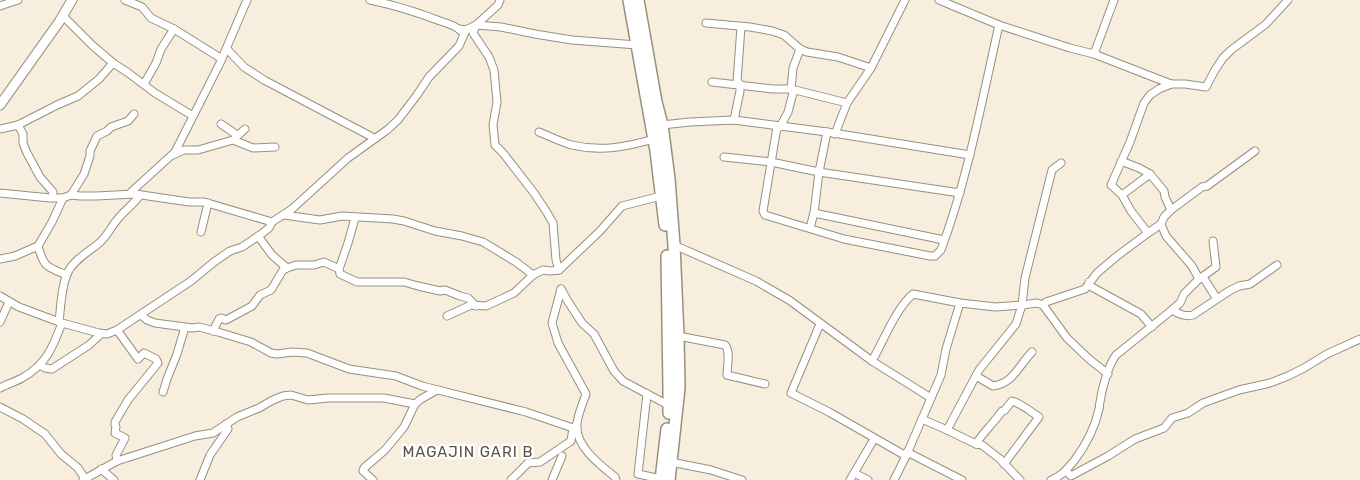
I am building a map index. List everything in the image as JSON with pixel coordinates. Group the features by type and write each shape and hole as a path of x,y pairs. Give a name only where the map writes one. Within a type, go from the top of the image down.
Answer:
{"main road":[{"path":"629,0 654,139 667,243 670,406 661,480"},
{"path":"638,0 656,102 662,125 669,179 674,244 679,388 669,480"}],"street":[{"path":"0,6 18,0"},
{"path":"0,105 63,16 72,0"},
{"path":"125,0 142,7 151,18 174,29 222,58"},
{"path":"172,155 227,49 247,0"},
{"path":"370,0 419,12 463,32"},
{"path":"0,296 19,307 101,334 117,330 190,281 230,251 242,247 269,228 272,222 284,215 348,158 398,120 429,77 459,46 463,32 476,25 498,6 500,0"},
{"path":"835,134 847,103 871,68 905,0"},
{"path":"940,0 999,25 1094,54 1171,84 1206,87 1223,58 1231,50 1259,31 1288,0"},
{"path":"1094,54 1114,0"},
{"path":"63,16 113,63 155,93 193,116"},
{"path":"706,23 761,29 784,35 800,49 815,54 838,57 871,68"},
{"path":"476,25 501,27 572,40 637,45"},
{"path":"476,25 473,33 489,57 494,70 496,102 493,125 495,145 503,153 553,223 556,260 559,270"},
{"path":"800,49 793,68 791,89 793,93 788,112 778,127 763,211 765,215 844,239 935,256 941,250 960,193 999,25"},
{"path":"734,120 739,99 740,84 737,82 741,27"},
{"path":"144,84 156,63 161,49 174,29"},
{"path":"227,49 244,67 264,80 374,138"},
{"path":"0,129 18,125 78,96 99,79 113,63"},
{"path":"712,82 773,89 791,89 847,103"},
{"path":"1148,233 1131,211 1122,195 1111,185 1144,103 1150,95 1171,84"},
{"path":"71,195 84,174 90,151 97,136 107,131 111,126 128,121 134,114"},
{"path":"662,125 734,120 827,132 970,155"},
{"path":"221,124 235,138 253,148 275,147"},
{"path":"18,125 23,134 24,149 40,177 53,192 52,198"},
{"path":"130,193 172,155 184,150 198,150 235,138 245,129"},
{"path":"539,132 571,145 600,149 630,146 654,139"},
{"path":"810,228 827,132"},
{"path":"1217,298 1166,236 1162,224 1164,217 1171,210 1255,151"},
{"path":"724,157 771,162 820,172 960,193"},
{"path":"1121,161 1150,174 1164,192 1171,210"},
{"path":"947,430 976,376 1016,324 1022,305 1025,278 1052,170 1061,163"},
{"path":"1122,195 1150,174"},
{"path":"0,193 39,198 130,193 208,203 272,222"},
{"path":"0,388 21,379 40,365 49,354 60,322 67,275 78,259 109,233 116,221 140,195"},
{"path":"447,316 471,306 486,306 514,293 533,276 543,270 559,270 600,231 622,206 630,202 661,196"},
{"path":"0,258 14,256 38,246 63,198"},
{"path":"201,232 208,203"},
{"path":"814,213 944,240"},
{"path":"284,215 320,220 342,216 404,221 483,242 516,262 533,276"},
{"path":"339,270 355,218"},
{"path":"1043,305 1046,302 1085,289 1097,273 1117,256 1162,224"},
{"path":"258,236 272,255 287,268"},
{"path":"1051,480 1066,471 1089,437 1099,410 1104,381 1111,362 1116,355 1172,310 1180,303 1184,294 1201,278 1216,268 1213,241"},
{"path":"674,244 756,281 789,300 872,362 931,398"},
{"path":"38,246 44,263 49,268 67,275"},
{"path":"212,331 220,318 226,320 243,311 252,306 260,295 271,290 283,270 296,265 324,262 339,270 340,274 357,282 404,282 440,291 445,290 468,298 476,306"},
{"path":"1172,310 1181,315 1194,315 1217,298 1239,286 1250,284 1277,265"},
{"path":"1089,282 1090,286 1141,314 1152,327"},
{"path":"511,480 528,463 540,462 571,441 586,394 558,343 552,322 561,289 582,323 594,334 614,371 623,381 670,406"},
{"path":"872,362 900,308 913,294 960,303 996,306 1022,305 1037,302 1043,305 1066,338 1108,374"},
{"path":"0,322 9,302"},
{"path":"894,480 941,375 946,349 960,303"},
{"path":"140,315 155,323 199,327 250,342 271,353 308,353 349,369 396,376 422,386 526,412 575,427"},
{"path":"820,324 791,393 830,412 874,438 962,480"},
{"path":"163,392 185,326"},
{"path":"117,330 138,359 144,353 156,359 158,363 122,408 115,422 114,433 125,438 116,455 117,461"},
{"path":"40,365 52,369 101,334"},
{"path":"678,336 725,345 728,348 727,375 765,384"},
{"path":"1066,471 1071,476 1136,439 1164,428 1172,418 1188,413 1203,403 1288,376 1327,354 1360,339"},
{"path":"976,376 993,386 1003,384 1032,352"},
{"path":"373,480 363,471 364,468 385,450 404,427 416,404 437,390"},
{"path":"648,394 638,474 661,480"},
{"path":"0,407 18,416 45,434 61,454 78,468 84,479 117,461 203,434 213,433 237,417 283,396 291,395 308,400 384,398 416,404"},
{"path":"976,444 1012,401 1023,405 1039,417 1004,464"},
{"path":"922,419 982,445 1020,480"},
{"path":"200,480 210,455 228,430 226,424"},
{"path":"575,427 580,442 599,465 615,477 616,480"},
{"path":"850,480 874,438"},
{"path":"552,480 562,456"},
{"path":"671,462 711,470 742,480"},
{"path":"101,469 114,480"},
{"path":"854,473 868,480"}],"district":[{"name":"MAGAJIN GARI B","path":"468,452"}]}
